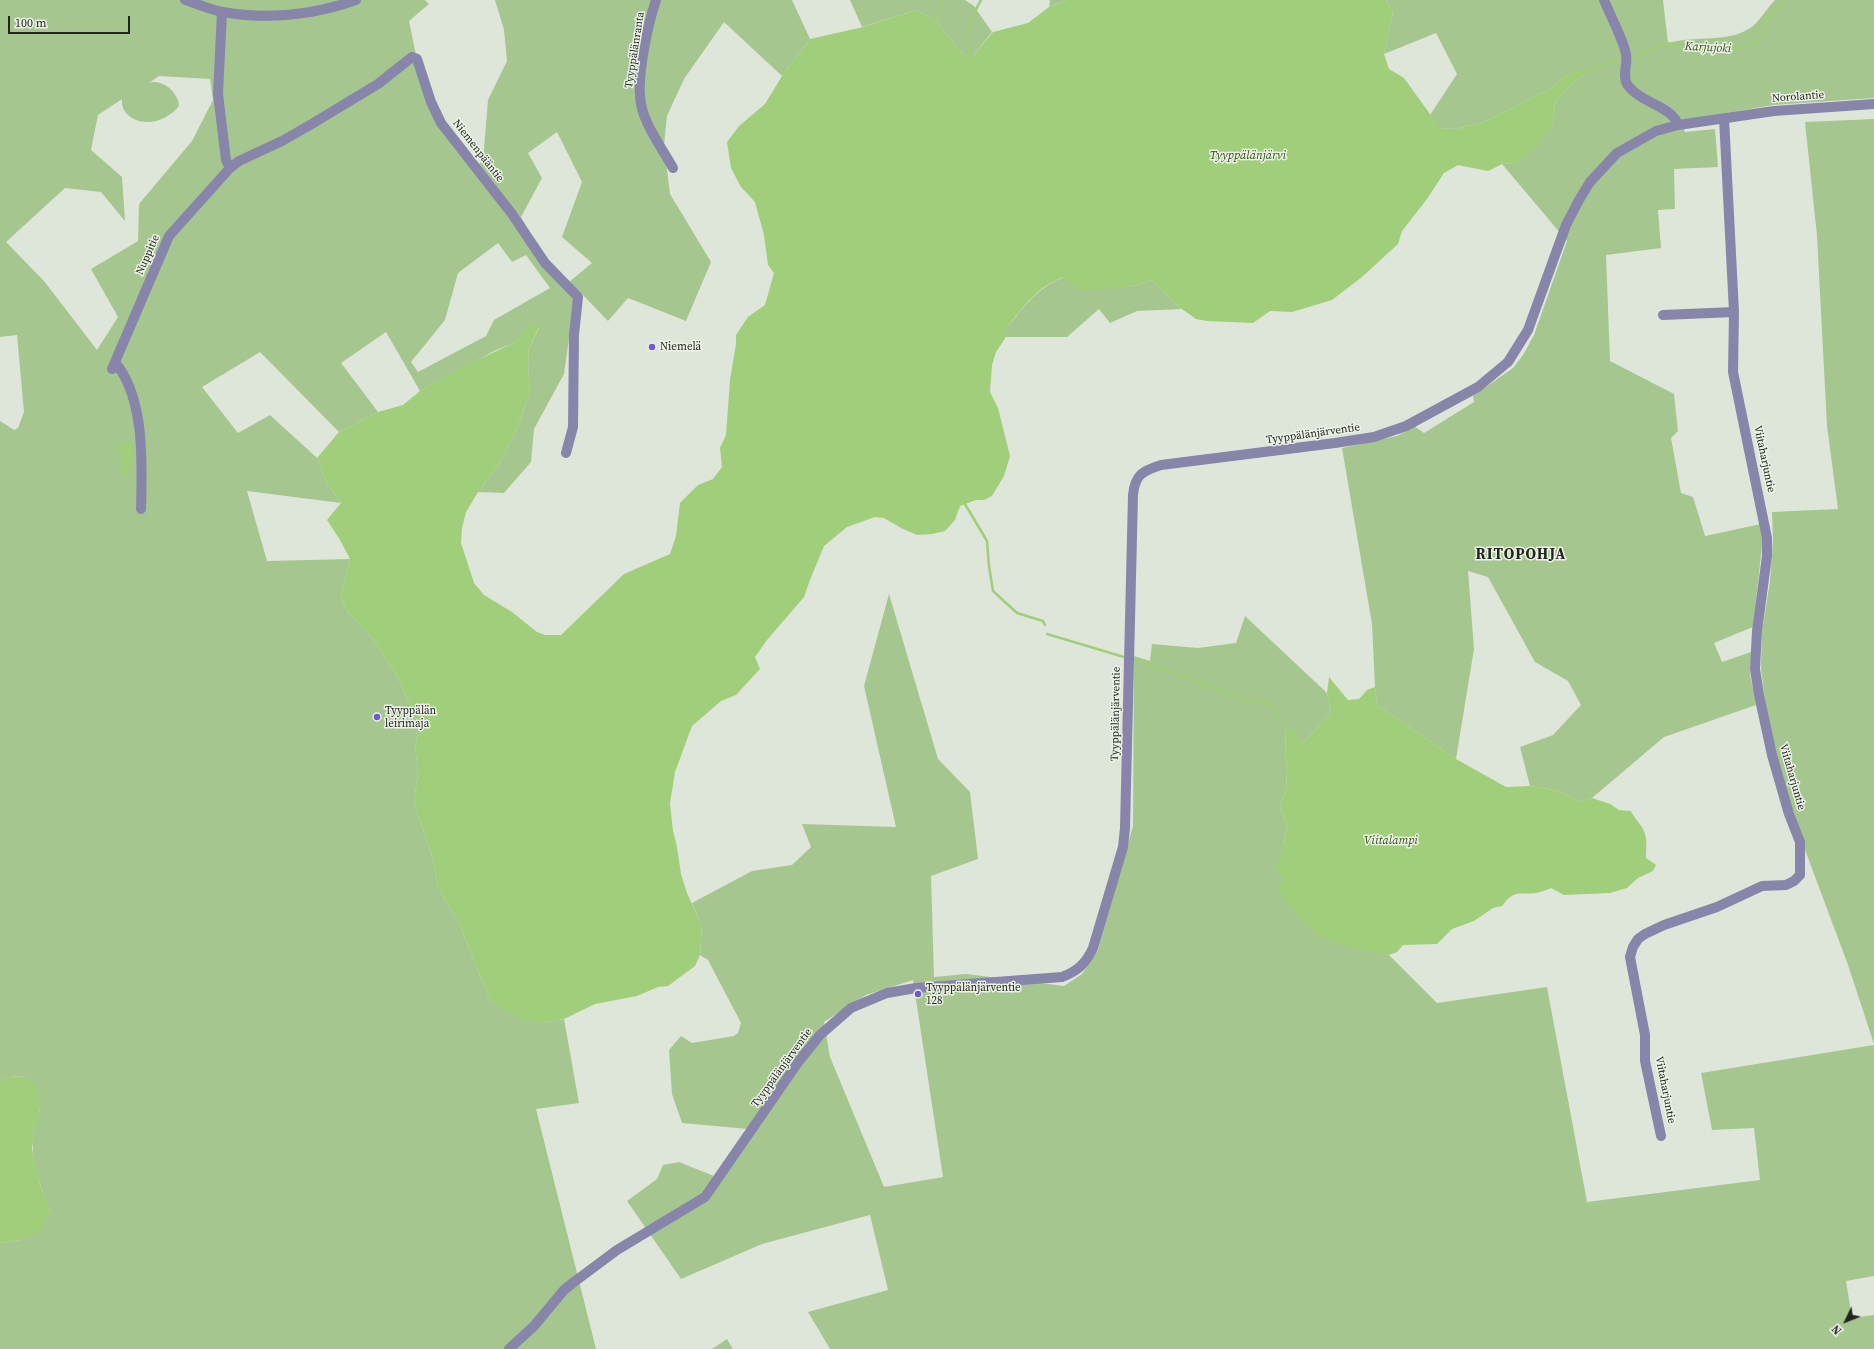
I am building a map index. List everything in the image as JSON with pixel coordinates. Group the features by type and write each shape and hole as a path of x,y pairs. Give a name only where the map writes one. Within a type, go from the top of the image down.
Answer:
{"street":[{"path":"186,0 222,12 270,16 305,13 333,8 356,0"},
{"name":"Tyyppälänranta","path":"656,0 650,20 640,96 644,115 673,168"},
{"path":"1604,0 1626,55 1626,83 1635,94 1674,116 1678,125"},
{"path":"222,12 218,94 226,160 230,168"},
{"name":"Niemenpääntie","path":"230,168 240,161 282,141 378,84 412,57 417,59 431,102 441,123 512,214 545,263 578,297 574,336 573,427 566,453"},
{"name":"Norolantie","path":"1724,118 1774,110 1874,104"},
{"name":"Tyyppälänjärventie","path":"509,1349 534,1326 564,1290 574,1282 617,1250 705,1198 799,1061 820,1035 851,1008 887,993 916,988 1062,977 1081,967 1093,948 1124,847 1132,495 1134,483 1139,476 1148,469 1161,465 1304,448 1374,436 1406,426 1478,387 1508,362 1528,330 1566,225 1590,182 1617,153 1656,131 1678,125 1724,118"},
{"name":"Viitaharjuntie","path":"1661,1136 1645,1061 1645,1035 1630,957 1633,947 1638,939 1664,925 1717,907 1762,886 1786,885 1794,881 1800,875 1801,867 1800,842 1789,814 1772,754 1755,669 1757,631 1767,556 1767,538 1733,372 1734,312 1724,118"},
{"name":"Nuppitie","path":"141,509 138,415 126,377 118,366 112,369 169,236 230,168"},
{"path":"1663,315 1734,312"}],"shaded area":[{"path":"0,0 425,0 429,4 409,21 419,70 433,114 473,168 483,161 488,100 507,61 504,30 495,0 792,0 810,39 782,76 724,22 684,79 667,116 664,145 670,194 711,262 686,321 628,298 608,321 581,293 575,297 564,374 534,429 531,462 504,493 478,492 499,464 517,429 530,392 528,366 529,348 539,328 514,343 494,351 420,391 386,332 341,363 378,412 339,432 260,352 202,387 238,433 270,415 317,458 327,484 341,503 247,491 267,561 350,559 341,596 347,611 374,640 398,678 419,725 415,747 418,771 414,804 433,859 438,886 458,921 491,1002 543,1023 564,1019 579,1103 536,1109 596,1349 0,1349 0,1243 20,1240 50,1210 39,1182 34,1162 34,1131 40,1109 26,1077 11,1076 0,1082 0,421 14,430 18,428 24,412 17,335 0,337","holes":["159,76 210,79 213,100 192,141 139,204 138,241 91,269 118,317 97,350 44,281 6,242 65,188 101,192 125,221 122,177 91,150 98,115 122,99 122,106 127,114 135,120 142,122 162,119 168,116 179,106 176,96 169,88 159,83 149,83","557,132 582,182 562,237 592,263 569,282 542,253 521,217 542,178 528,153","498,243 512,262 526,255 550,288 494,320 486,336 418,372 411,362 445,320 458,273"]},
{"path":"850,0 965,0 974,6 992,32 972,57 965,57 936,21 916,10 862,27"},
{"path":"1050,0 1067,0 1049,7"},
{"path":"1386,0 1663,0 1668,43 1723,37 1744,32 1756,23 1775,0 1874,0 1874,98 1773,105 1681,121 1685,132 1715,129 1718,167 1674,169 1675,209 1658,210 1661,248 1606,255 1610,361 1674,394 1678,431 1671,438 1681,493 1693,497 1705,536 1761,524 1763,537 1753,627 1714,643 1722,662 1751,652 1750,674 1756,705 1664,737 1592,798 1580,802 1559,791 1530,786 1520,747 1553,735 1581,705 1568,681 1535,662 1488,577 1468,571 1474,649 1456,759 1377,705 1372,624 1342,448 1397,436 1414,426 1424,433 1474,402 1473,396 1513,368 1523,355 1534,335 1567,241 1502,164 1516,163 1553,126 1555,104 1566,89 1586,73 1568,74 1548,91 1536,95 1482,123 1456,129 1439,128 1430,115 1457,74 1436,33 1384,54 1393,12"},
{"path":"1874,119 1874,1044 1848,965 1798,831 1776,756 1765,703 1761,668 1762,632 1770,581 1773,540 1772,512 1838,509 1827,426 1817,236 1805,122"},
{"path":"1064,277 1130,287 1151,280 1182,309 1137,311 1110,323 1099,309 1067,337 1006,337 1006,329 1031,299 1045,287"},
{"path":"889,594 938,759 970,792 978,859 931,876 934,977 966,974 1064,986 1082,974 1098,950 1133,826 1134,656 1150,661 1152,644 1198,648 1236,643 1245,616 1327,693 1331,712 1313,733 1301,744 1295,731 1286,728 1286,789 1280,807 1287,826 1284,844 1374,952 1389,955 1437,1003 1547,987 1587,1202 1760,1180 1754,1128 1712,1130 1701,1073 1874,1045 1874,1276 1846,1281 1852,1318 1874,1315 1874,1349 830,1349 808,1312 888,1290 870,1215 762,1244 681,1279 627,1201 657,1179 663,1165 679,1162 714,1176 748,1129 682,1123 672,1094 669,1050 681,1036 692,1043 734,1036 738,1033 741,1023 708,960 700,955 702,926 692,903 752,871 792,865 811,847 802,824 896,827 864,686","holes":["913,980 943,1177 884,1187 830,1057 824,1022 866,995"]},
{"path":"727,1339 733,1349 712,1349"}],"water":[{"name":"Tyyppälänjärvi","path":"1067,0 1386,0 1393,12 1384,54 1389,69 1404,78 1440,128 1456,129 1482,123 1536,95 1548,91 1568,74 1584,70 1586,73 1566,89 1555,104 1553,126 1531,152 1516,163 1502,164 1488,171 1458,165 1444,173 1427,199 1402,231 1398,244 1362,277 1332,300 1292,312 1270,311 1253,323 1207,321 1196,319 1182,309 1151,280 1130,287 1079,290 1063,277 1054,281 1031,298 1006,329 1006,337 996,352 992,365 990,392 998,408 1010,456 1004,476 992,496 984,500 976,500 960,506 955,520 945,531 932,534 917,535 884,518 875,517 847,527 824,546 804,597 767,640 755,657 760,669 736,695 721,701 692,726 675,772 670,803 673,831 681,874 687,893 702,926 700,955 695,966 668,986 658,987 637,996 595,1004 564,1019 543,1023 525,1021 491,1002 458,921 438,886 433,859 414,804 418,771 415,747 419,725 398,678 374,640 347,611 341,596 350,559 327,520 341,503 327,484 317,458 339,432 378,412 403,405 420,391 466,365 514,343 532,322 539,327 529,348 528,366 530,392 517,429 499,464 478,492 466,512 462,528 461,543 474,583 484,595 512,612 537,632 545,635 561,635 624,574 670,554 676,536 680,503 698,485 713,479 722,467 720,448 726,435 730,380 736,335 748,317 765,305 774,273 768,265 764,235 755,202 741,187 731,168 727,142 739,126 765,104 782,76 810,39 863,27 916,10 936,21 965,57 972,57 993,32 1028,23 1049,7"},
{"path":"132,442 133,456 127,479 121,475 122,457 114,446"},
{"name":"Viitalampi","path":"1329,677 1348,700 1359,699 1367,690 1375,687 1377,705 1456,759 1506,787 1530,786 1559,791 1580,802 1592,798 1610,804 1619,810 1631,811 1645,833 1646,858 1656,865 1653,871 1638,878 1627,888 1610,893 1564,895 1551,888 1542,892 1517,894 1510,897 1502,906 1493,908 1474,921 1452,929 1437,944 1403,945 1397,952 1389,955 1351,948 1323,937 1304,923 1285,900 1277,888 1283,879 1275,870 1284,844 1287,826 1280,807 1286,789 1286,728 1295,730 1301,744 1313,733 1331,712 1327,693"},
{"path":"10,1076 26,1077 37,1086 40,1109 34,1131 32,1149 40,1185 50,1210 40,1231 20,1240 0,1243 0,1082"}],"waterway":[{"path":"936,21 943,3 942,0"},
{"path":"969,57 970,49 966,41 974,15 981,0"},
{"name":"Karjujoki","path":"1633,57 1655,49 1662,44 1668,43 1684,49 1709,50 1738,49 1752,44 1763,37 1769,17 1782,6 1784,0"},
{"name":"Karjujoki","path":"1586,73 1619,60"},
{"path":"965,504 987,541 993,591 1017,613 1043,621 1045,625"},
{"path":"1047,634 1124,657"},
{"path":"1139,661 1249,700 1272,704 1279,721 1286,728"}],"place":[{"name":"Niemelä","path":"652,347"},
{"name":"Tyyppälän leirimaja","path":"377,717"},
{"name":"Tyyppälänjärventie 128","path":"918,994"}],"district":[{"name":"RITOPOHJA","path":"1521,555"}]}
